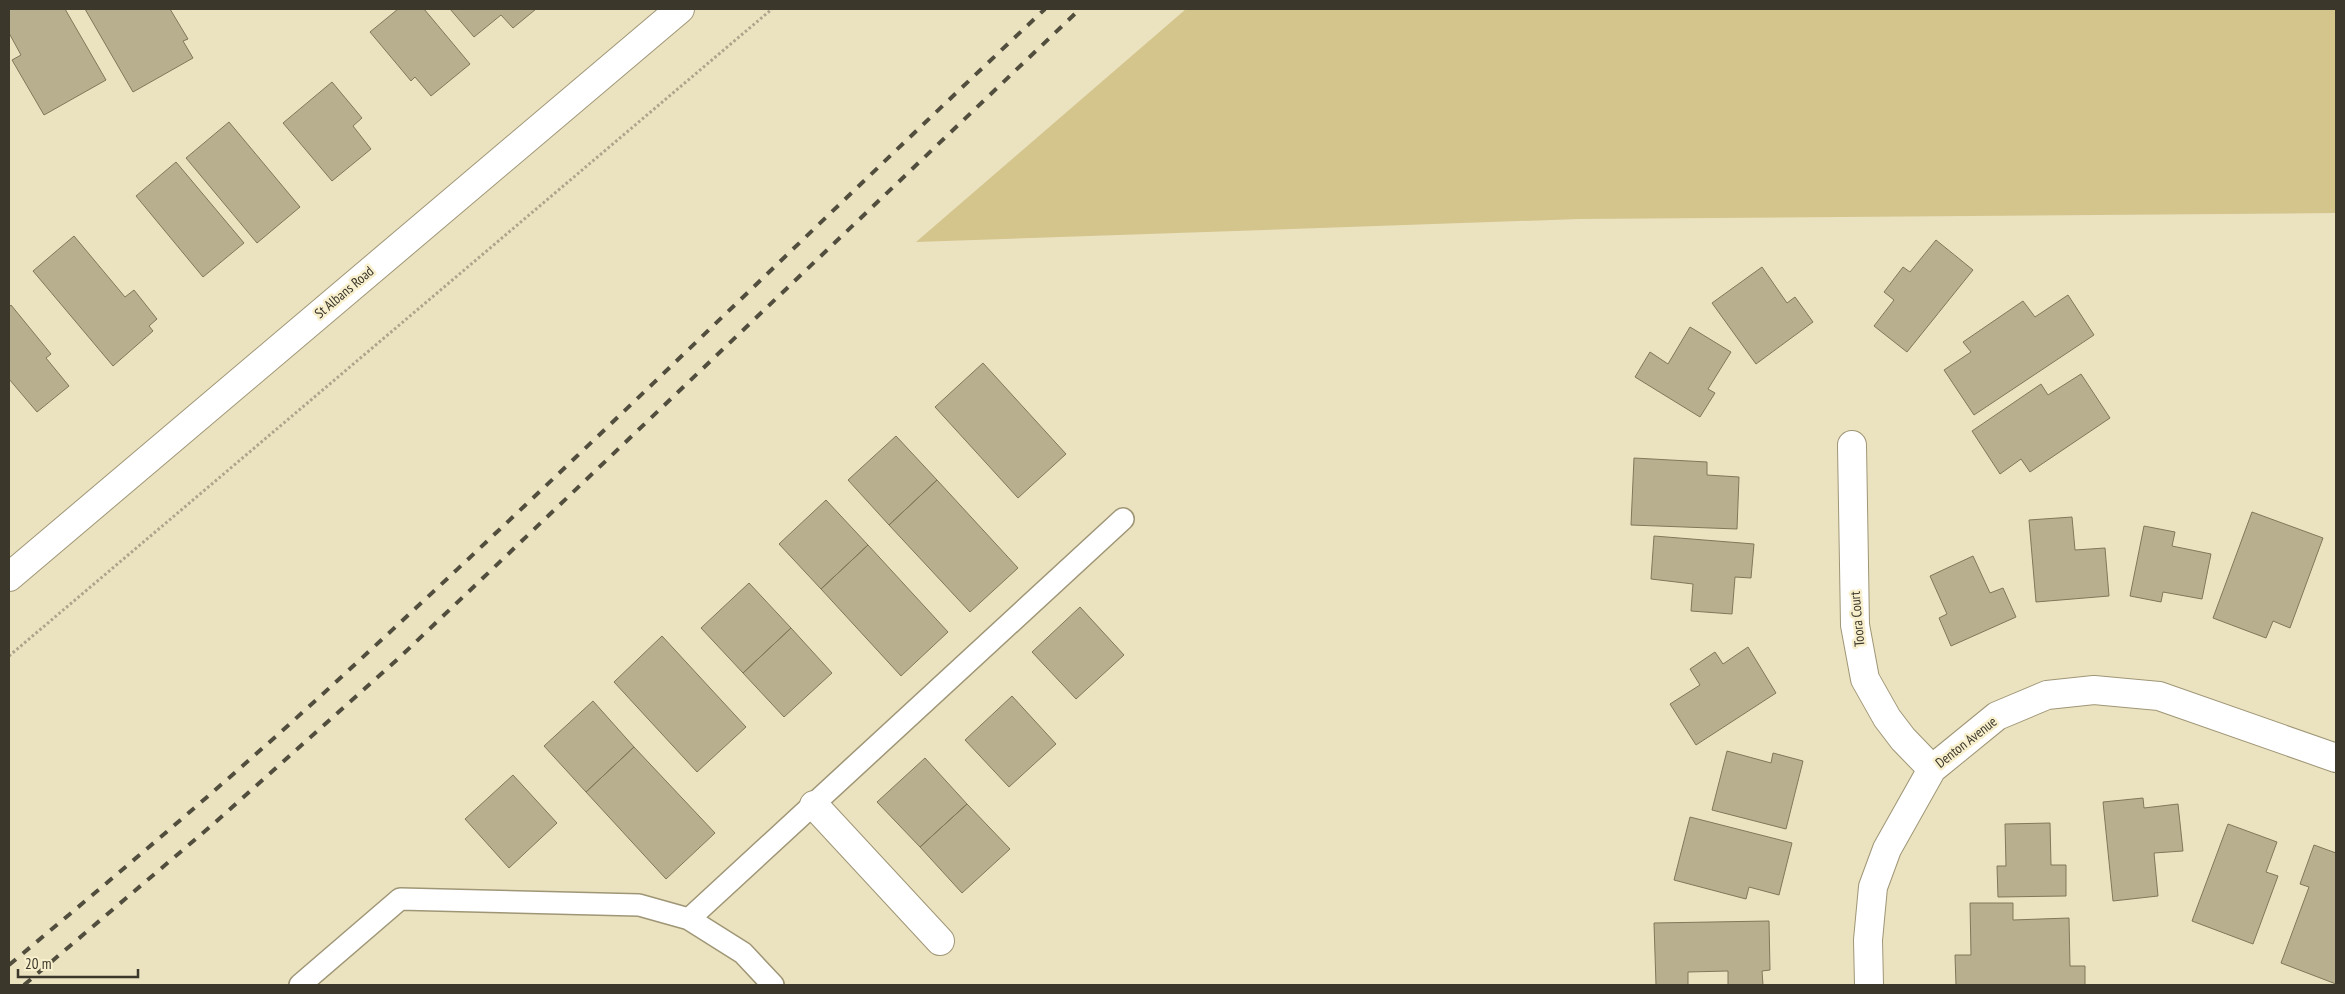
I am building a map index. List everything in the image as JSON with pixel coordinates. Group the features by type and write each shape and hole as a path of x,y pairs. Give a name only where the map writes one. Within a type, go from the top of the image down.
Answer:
{"street":[{"name":"St Albans Road","path":"9,577 680,9"},
{"name":"Toora Court","path":"1852,445 1855,625 1865,680 1902,740 1932,769"},
{"name":"Denton Avenue","path":"1869,985 1868,940 1873,887 1887,849 1932,769 1997,716 2047,695 2094,690 2160,696 2336,758"},
{"path":"814,805 940,941"}],"lane":[{"path":"690,919 1123,519"},
{"path":"300,985 400,899 639,905 690,919 743,953 773,985"}],"path":[{"path":"9,656 772,9"}],"shaded area":[{"path":"1186,9 2336,9 2336,213 1579,219 916,242"}],"building":[{"path":"9,9 65,9 106,80 44,115 12,60 21,55 9,33"},
{"path":"85,9 170,9 188,39 183,41 193,58 133,92"},
{"path":"398,9 424,9 470,64 431,96 415,77 411,81 370,32"},
{"path":"450,9 536,9 513,28 501,15 474,37"},
{"path":"332,82 362,118 353,126 371,149 332,181 283,123"},
{"path":"229,122 300,207 257,243 186,158"},
{"path":"176,162 244,243 203,277 136,196"},
{"path":"74,236 125,297 134,290 157,319 149,326 153,331 113,366 33,271"},
{"path":"1936,240 1973,270 1907,352 1874,326 1894,300 1884,292 1903,267 1910,272"},
{"path":"1762,267 1787,303 1795,297 1813,322 1756,364 1712,303"},
{"path":"2068,295 2094,335 1974,415 1944,370 1971,352 1963,342 2023,301 2035,317"},
{"path":"11,305 51,354 46,358 69,386 37,412 9,379 9,307"},
{"path":"1690,327 1731,352 1708,389 1715,393 1700,417 1635,377 1650,352 1668,364"},
{"path":"983,363 1066,454 1018,498 935,407"},
{"path":"2081,374 2110,418 2030,472 2021,459 2000,474 1972,431 2041,384 2048,395"},
{"path":"896,436 937,480 889,525 848,480"},
{"path":"1634,458 1707,462 1707,475 1739,477 1737,529 1631,525"},
{"path":"937,480 1018,568 970,612 889,525"},
{"path":"826,500 868,545 821,589 779,544"},
{"path":"2252,512 2323,538 2290,628 2273,621 2266,638 2213,618"},
{"path":"2072,517 2075,550 2105,548 2109,596 2036,602 2029,520"},
{"path":"2144,526 2175,532 2172,546 2211,554 2202,599 2163,592 2161,602 2130,596"},
{"path":"1654,536 1754,544 1751,578 1735,577 1732,614 1691,611 1693,584 1651,579"},
{"path":"868,545 948,632 901,676 821,589"},
{"path":"1973,556 1990,593 2003,588 2016,617 1951,646 1939,618 1947,614 1930,576"},
{"path":"749,583 791,628 743,673 701,628"},
{"path":"1080,607 1124,655 1076,699 1032,652"},
{"path":"791,628 832,673 784,717 743,673"},
{"path":"662,636 746,727 697,772 614,682"},
{"path":"1748,647 1776,693 1696,745 1670,704 1700,685 1690,669 1715,652 1723,664"},
{"path":"1012,696 1056,744 1009,787 965,740"},
{"path":"593,701 634,747 586,792 544,746"},
{"path":"634,747 715,833 666,879 586,792"},
{"path":"1727,751 1771,763 1773,753 1803,761 1786,829 1712,810"},
{"path":"925,758 967,804 920,847 877,802"},
{"path":"513,775 557,823 509,868 465,819"},
{"path":"2143,798 2144,808 2178,804 2183,851 2154,853 2158,896 2113,901 2103,802"},
{"path":"967,804 1010,849 962,893 920,847"},
{"path":"1690,817 1792,843 1779,895 1749,887 1746,899 1674,880"},
{"path":"2050,823 2051,865 2066,865 2066,896 1998,897 1997,866 2006,866 2005,824"},
{"path":"2228,824 2277,842 2266,872 2278,876 2253,944 2192,921"},
{"path":"2314,845 2336,853 2336,984 2281,963 2309,887 2300,884"},
{"path":"1970,903 2013,903 2013,920 2069,918 2070,966 2085,966 2085,985 1956,985 1955,955 1971,955"},
{"path":"1769,921 1770,970 1762,971 1763,985 1728,985 1728,971 1688,972 1688,985 1656,985 1654,923"}],"railway":[{"path":"9,965 225,782 439,587 1045,9"},
{"path":"24,985 211,826 400,657 1080,9"}]}
